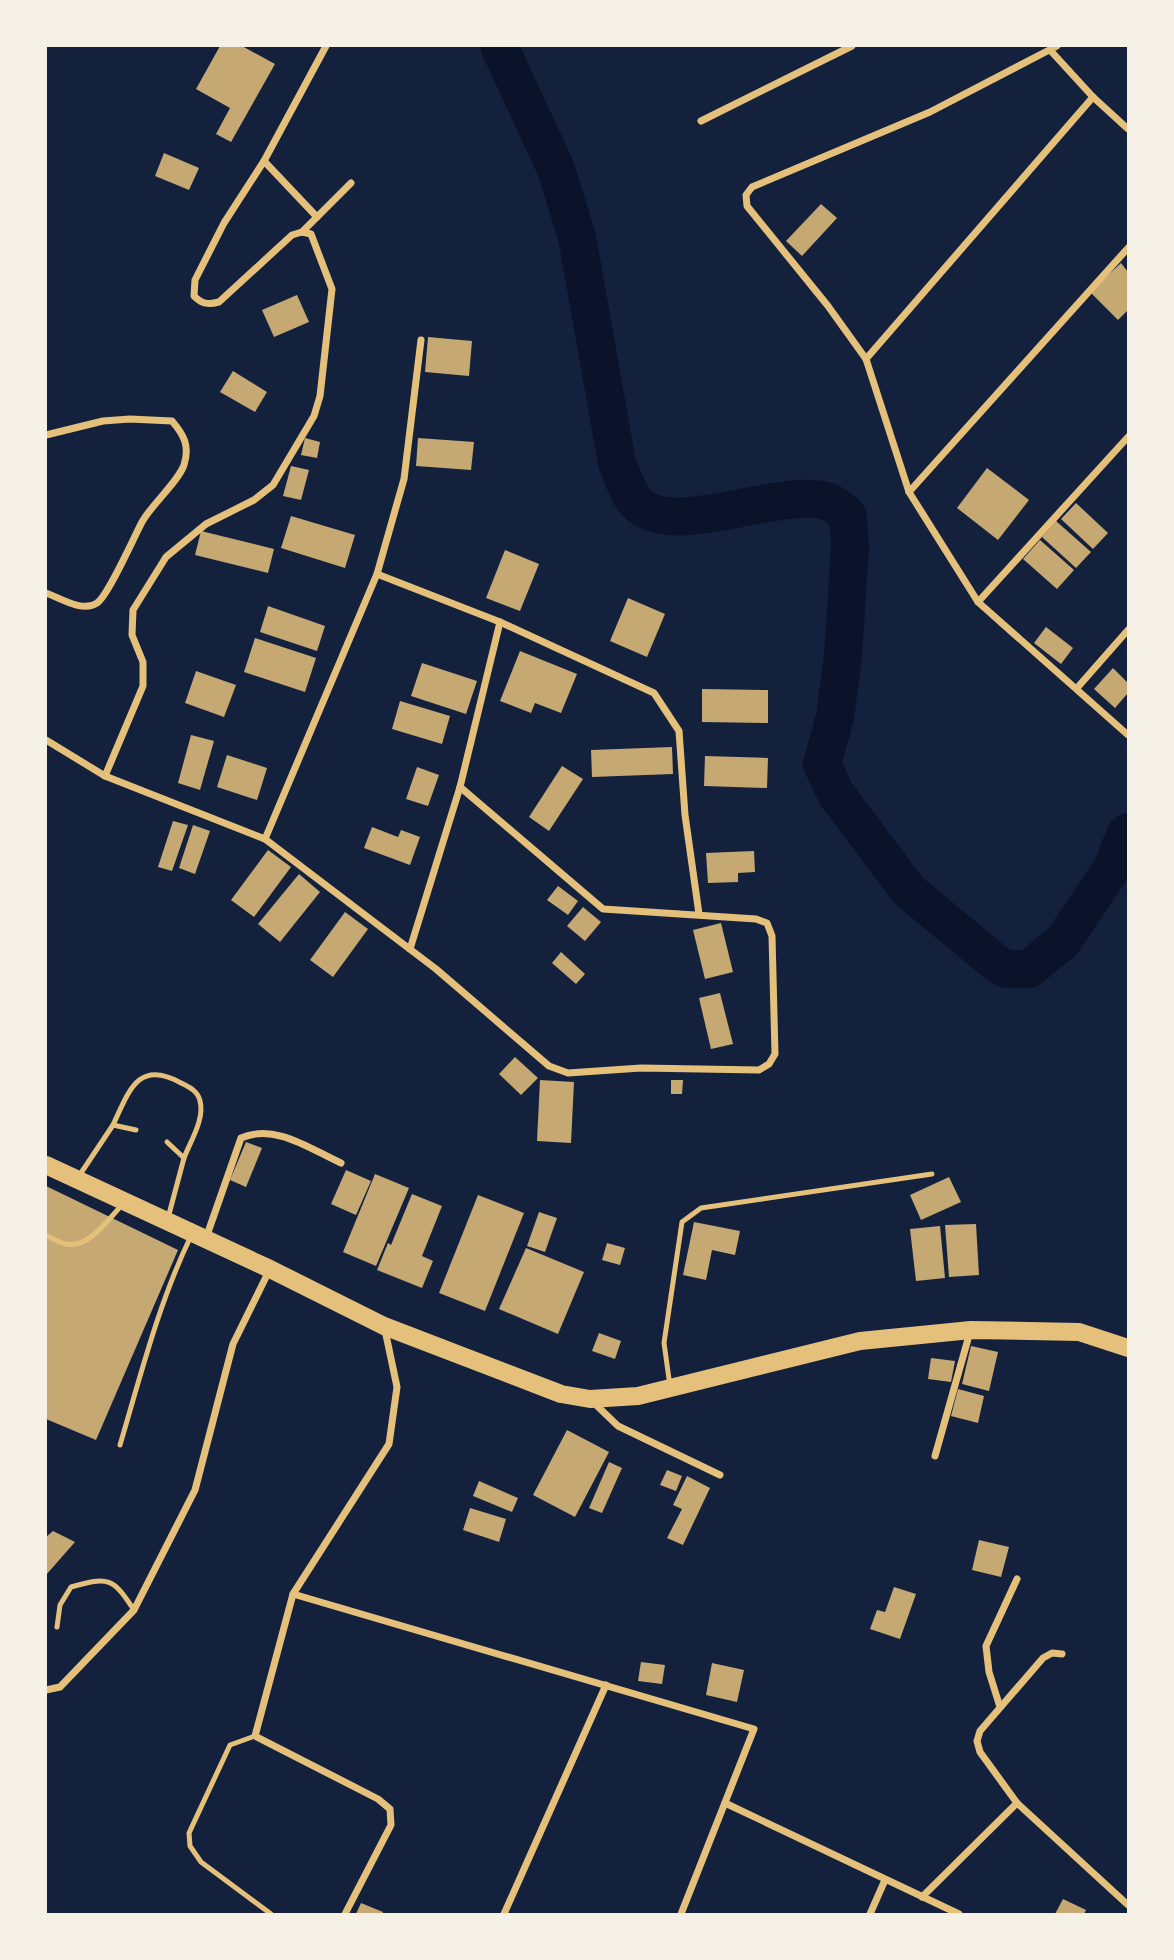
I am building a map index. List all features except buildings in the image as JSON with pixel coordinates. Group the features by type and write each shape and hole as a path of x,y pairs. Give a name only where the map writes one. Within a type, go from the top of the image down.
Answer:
{"main road":[{"path":"46,1166 270,1269 384,1325 561,1394 590,1399 638,1396 860,1341 971,1330 1079,1332 1129,1348"},
{"path":"1079,1332 1129,1362"}],"street":[{"path":"326,46 264,161 224,223 195,280 194,296 210,305 219,302 292,235 302,232 351,183"},
{"path":"701,121 852,46"},
{"path":"1129,129 1093,97 1053,48 930,112 752,187 746,195 747,206 752,214 828,306 866,359 909,492 978,601 1129,735"},
{"path":"866,359 1093,97"},
{"path":"264,161 317,217"},
{"path":"105,776 143,686 143,662 132,635 133,610 166,557 206,524 254,500 273,485 314,416 320,396 332,289 316,242 311,234 302,232"},
{"path":"909,492 1129,248"},
{"path":"265,839 377,574 404,479 421,341"},
{"path":"46,435 103,421 172,421 185,435 186,450 183,467 144,518 108,590 97,604 86,607 46,593"},
{"path":"978,601 1129,437"},
{"path":"377,574 500,622 654,693 679,731 685,815 699,914"},
{"path":"410,949 460,787 500,622"},
{"path":"1077,688 1129,630"},
{"path":"46,740 105,776 265,839 410,949 549,1066 568,1073 641,1069 759,1070 769,1064 775,1054 772,936 767,923 756,919 699,914 603,909 460,787"},
{"path":"199,1236 241,1138 252,1133 275,1133 341,1163"},
{"path":"46,1689 60,1687 134,1610 195,1490 233,1344 270,1269"},
{"path":"345,1914 391,1825 390,1809 378,1799 255,1736 293,1594 389,1444 397,1387 384,1325"},
{"path":"934,1456 971,1330"},
{"path":"590,1399 618,1426 720,1475"},
{"path":"1000,1707 989,1672 986,1646 1017,1579"},
{"path":"293,1594 754,1729 681,1914"},
{"path":"1062,1654 1052,1653 1043,1658 1000,1707 980,1731 980,1752 1017,1803 1129,1905"},
{"path":"504,1914 606,1685"},
{"path":"725,1803 959,1914"},
{"path":"922,1897 1017,1803"},
{"path":"870,1914 885,1881"}],"lane":[{"path":"77,1180 113,1125 128,1093 140,1079 153,1073 166,1074 194,1090 200,1101 201,1115 184,1158 167,1221"},
{"path":"113,1125 136,1130"},
{"path":"167,1142 184,1158"},
{"path":"670,1389 664,1343 682,1222 691,1213 701,1208 932,1174"},
{"path":"46,1235 66,1244 78,1244 86,1240 125,1202"},
{"path":"120,1445 176,1266 199,1236"},
{"path":"57,1627 60,1605 71,1587 94,1581 112,1582 134,1610"},
{"path":"255,1736 230,1745 189,1833 190,1846 201,1862 271,1914"}],"waterway":[{"path":"499,46 556,169 577,237 617,463 632,497 640,506 657,514 678,516 703,515 806,499 829,502 848,516 850,546 843,657 835,717 822,764 836,794 908,890 996,963 1006,969 1029,969 1063,941 1112,868 1128,832"}]}
